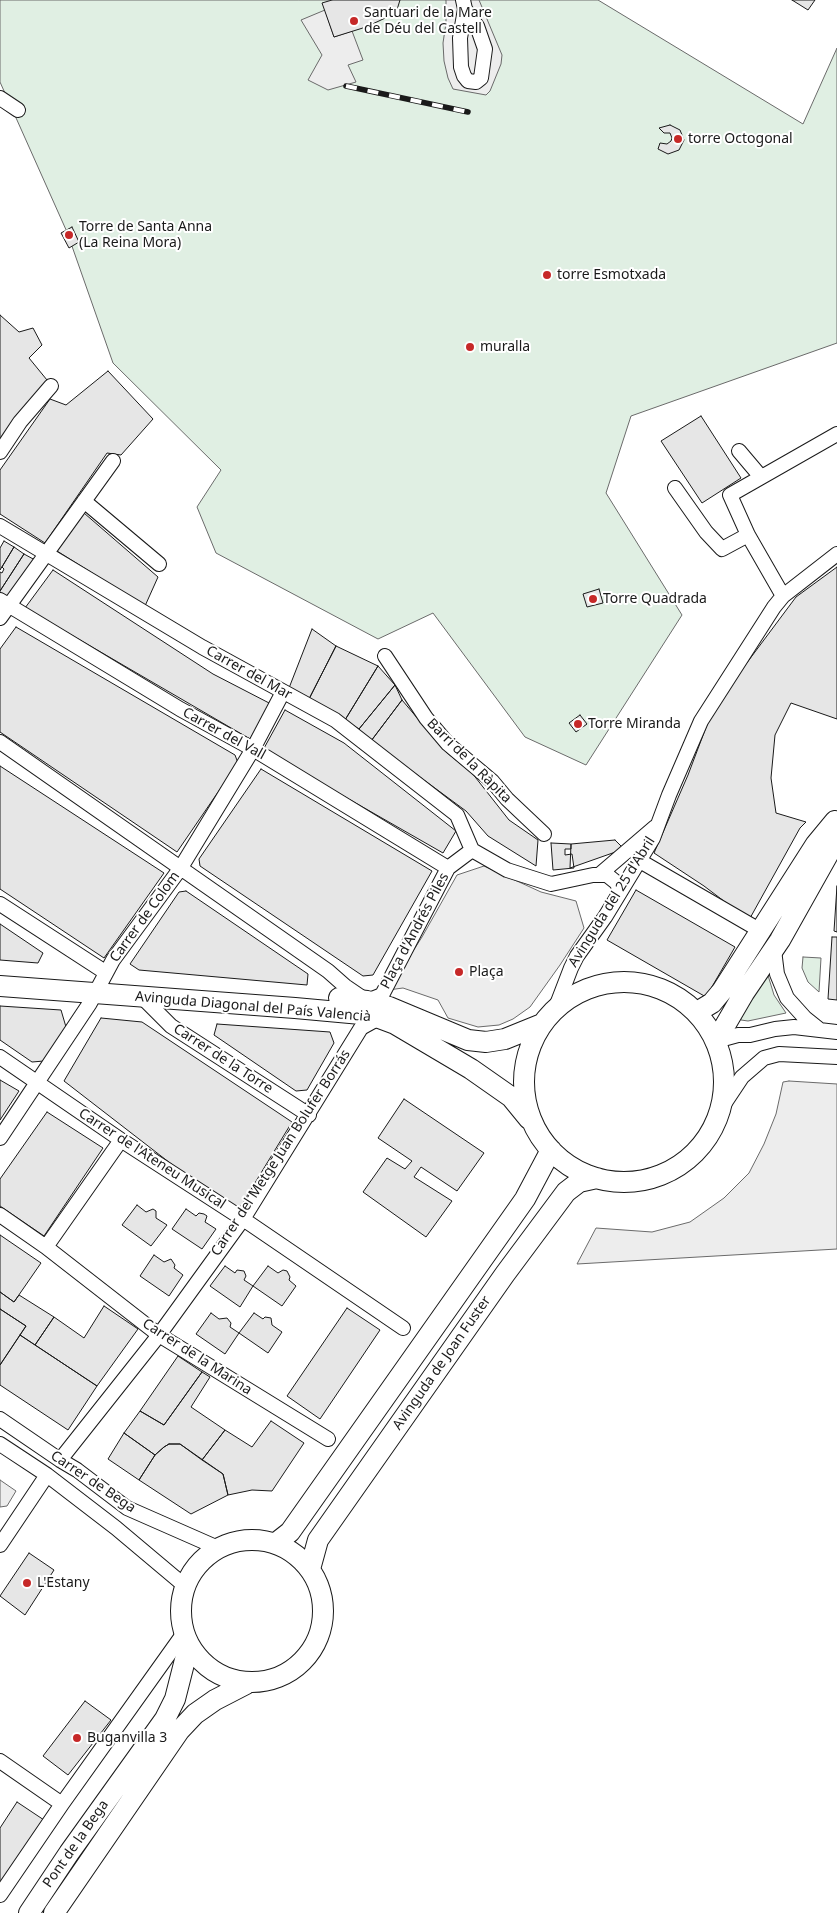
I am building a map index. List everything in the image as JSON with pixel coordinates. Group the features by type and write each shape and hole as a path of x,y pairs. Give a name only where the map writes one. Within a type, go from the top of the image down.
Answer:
{"street":[{"path":"0,98 18,110"},
{"path":"0,452 20,422 52,386"},
{"path":"783,596 748,535 730,495 837,434"},
{"path":"739,451 761,477"},
{"path":"0,618 5,602 46,554 113,461"},
{"path":"675,488 706,532 722,550 748,535"},
{"path":"84,501 160,564"},
{"name":"Carrer del Mar","path":"0,526 202,647 335,720 457,815 472,850"},
{"name":"Avinguda del 25 d'Abril","path":"556,1008 577,956 640,861 653,838 701,721 774,607 783,596 837,554"},
{"name":"Carrer del Vall","path":"5,602 180,710 253,749 448,868"},
{"name":"Barri de la Ràpita","path":"386,656 426,718 448,744 492,781 507,799 544,834"},
{"name":"Carrer de Colom","path":"0,1138 101,982 180,869 253,749 283,692"},
{"path":"0,742 367,1000"},
{"path":"697,1012 712,1003 722,991 816,844 837,818"},
{"name":"Avinguda del 25 d'Abril","path":"599,875 658,825"},
{"path":"716,1041 744,993 774,950 830,851 837,832"},
{"path":"472,850 507,870 551,884 593,874 607,875 617,883 620,892"},
{"name":"Plaça d'Andrés Piles","path":"367,1000 382,995 448,868 472,850"},
{"path":"640,861 761,931"},
{"path":"0,904 101,982"},
{"path":"774,950 776,974 787,998 805,1018 820,1030"},
{"name":"Avinguda Diagonal del País Valencià","path":"0,974 367,1000 389,1007 468,1040 486,1042 505,1039 542,1024"},
{"name":"Avinguda Diagonal del País Valencià","path":"0,986 101,982 143,998 352,1013 379,1018 402,1028 471,1069 511,1097 533,1123"},
{"path":"722,1107 725,1090 725,1072 716,1041 708,1025 697,1012 672,993 643,983 612,982 582,990 556,1008 542,1024 532,1042 526,1062 524,1083 526,1103 533,1123 551,1150 572,1167 596,1178 611,1181 640,1180 668,1172 692,1156 710,1133 722,1107 742,1077 764,1058 779,1054 837,1057"},
{"name":"Carrer de la Torre","path":"143,998 171,1026 309,1115"},
{"name":"Carrer del Metge Juan Bolufer Borrás","path":"60,1460 159,1336 243,1219 362,1028 379,1018"},
{"path":"716,1041 794,1027 837,1032"},
{"name":"Carrer de l'Ateneu Musical","path":"0,1057 403,1328"},
{"path":"46,1247 121,1140"},
{"name":"Avinguda de Joan Fuster","path":"276,1543 290,1532 525,1199 551,1150"},
{"name":"Avinguda de Joan Fuster","path":"310,1569 318,1540 505,1274 566,1192 579,1182 596,1178"},
{"name":"Carrer de la Marina","path":"0,1215 46,1247 159,1336 328,1439"},
{"name":"Carrer de Bega","path":"0,1418 77,1470 127,1508 218,1548"},
{"name":"Carrer de Bega","path":"0,1444 47,1475 116,1528 185,1586"},
{"path":"0,1545 47,1475"},
{"path":"133,1782 195,1714 215,1700 246,1684 269,1681 290,1672 308,1656 320,1636 324,1613 321,1590 310,1569 301,1558 289,1549 276,1543 254,1539 235,1542 218,1548 204,1558 193,1571 185,1586 181,1602 181,1618 186,1639 203,1663 222,1676 246,1684"},
{"path":"133,1782 175,1699 186,1639"},
{"path":"0,1895 62,1804 186,1639"},
{"path":"0,1761 62,1804"},
{"name":"Pont de la Bega","path":"29,1913 69,1853 133,1782"},
{"name":"Pont de la Bega","path":"54,1913 133,1782"}],"green space":[{"path":"0,0 598,0 803,124 837,48 837,343 631,416 606,493 682,615 586,765 525,737 433,613 378,639 216,553 197,507 221,470 113,363 67,232 0,82"},
{"path":"803,957 821,958 819,992 808,982 802,968"},
{"path":"767,972 774,995 786,1013 748,1021 741,1020 739,1016"}],"shaded area":[{"path":"446,0 479,0 502,55 501,64 490,91 486,95 453,89 448,78 444,61 443,43 446,23"},
{"path":"325,10 334,37 352,31 363,60 348,65 356,82 328,90 308,80 322,55 301,20"},
{"path":"484,866 541,892 576,901 584,928 530,1007 513,1019 499,1025 478,1027 448,1018 438,1000 403,988 388,990 422,937 457,875"},
{"path":"783,1082 837,1084 837,1249 577,1264 596,1228 652,1232 690,1222 724,1198 749,1173 764,1144 776,1114"},
{"path":"0,1480 16,1491 7,1506 0,1507"}],"building":[{"name":"Santuari de la Mare de Déu del Castell","path":"332,0 400,0 396,13 366,27 334,37 322,3"},
{"path":"792,0 815,0 808,10"},
{"name":"torre Octogonal","path":"670,125 680,130 684,140 679,150 668,154 658,149 660,143 667,144 672,138 670,133 664,133 659,128"},
{"name":"Torre de Santa Anna (La Reina Mora)","path":"72,227 79,242 69,248 61,233"},
{"path":"0,315 19,332 33,328 42,345 29,358 47,380 0,446"},
{"path":"108,371 153,419 121,455 107,453 45,543 0,514 0,470 50,399 66,405"},
{"path":"701,416 741,478 702,503 661,441"},
{"path":"84,513 158,577 145,606 57,551"},
{"path":"4,541 14,547 0,570 0,548"},
{"path":"14,547 24,554 0,591 0,572 2,573 4,569 2,567"},
{"path":"24,554 35,560 9,599 0,594 0,591"},
{"path":"837,567 837,719 791,703 775,735 771,778 776,813 806,822 800,828 749,920 704,886 654,853 688,775 708,722 740,672 796,597"},
{"path":"53,570 213,674 271,704 250,739 25,608"},
{"name":"Torre Quadrada","path":"599,589 603,603 587,607 583,594"},
{"path":"16,627 235,755 238,763 177,852 0,732 0,649"},
{"path":"312,629 336,646 309,699 289,688"},
{"path":"336,646 378,666 345,720 309,699"},
{"path":"378,666 395,685 359,729 345,720"},
{"path":"395,685 402,700 371,741 359,729"},
{"path":"402,700 446,752 472,773 509,820 538,840 536,866 488,836 466,811 371,741"},
{"path":"285,710 344,743 456,831 443,853 263,750"},
{"name":"Torre Miranda","path":"580,715 587,724 576,732 569,723"},
{"path":"0,766 164,873 104,958 0,889"},
{"path":"261,769 432,871 373,975 363,976 200,866 199,859"},
{"path":"615,840 624,849 570,868 571,844"},
{"path":"551,843 571,844 571,849 565,849 565,855 572,854 574,868 553,870"},
{"path":"837,886 837,932 834,931"},
{"path":"636,890 735,947 706,997 607,940"},
{"path":"186,891 308,974 307,985 139,970 130,964 179,892"},
{"path":"0,924 43,953 38,963 0,960"},
{"path":"832,937 837,937 837,1000 828,999"},
{"path":"0,1006 61,1010 66,1027 44,1061 32,1062 0,1040"},
{"path":"101,1018 142,1022 292,1122 236,1214 64,1081"},
{"path":"217,1024 330,1032 334,1043 307,1090 296,1091 214,1035"},
{"path":"0,1080 19,1091 0,1120"},
{"path":"404,1099 484,1153 457,1191 421,1167 414,1177 452,1201 426,1237 363,1192 387,1158 405,1169 412,1161 378,1138"},
{"path":"47,1112 103,1148 44,1236 0,1206 0,1179"},
{"path":"137,1205 146,1212 153,1209 156,1211 156,1218 167,1225 151,1246 122,1225"},
{"path":"186,1209 196,1216 199,1213 207,1216 205,1222 216,1229 202,1249 172,1229"},
{"path":"0,1235 41,1263 14,1302 0,1292"},
{"path":"154,1255 164,1262 171,1259 175,1265 174,1268 183,1275 169,1296 140,1276"},
{"path":"225,1266 235,1273 237,1270 244,1271 246,1276 244,1280 253,1286 240,1307 210,1286"},
{"path":"268,1266 278,1273 283,1270 287,1271 290,1277 289,1280 296,1286 282,1306 253,1286"},
{"path":"0,1292 14,1302 19,1295 54,1317 35,1345 20,1335 26,1326 0,1309"},
{"path":"104,1306 138,1329 97,1386 35,1345 54,1317 84,1338"},
{"path":"347,1308 380,1330 320,1419 287,1396"},
{"path":"0,1309 26,1326 0,1365"},
{"path":"211,1313 219,1319 227,1318 231,1323 230,1327 239,1333 225,1354 196,1334"},
{"path":"254,1313 263,1319 265,1317 271,1318 272,1325 282,1332 268,1353 239,1333"},
{"path":"20,1335 97,1386 68,1430 0,1385 0,1365"},
{"path":"178,1356 202,1372 164,1425 140,1411"},
{"path":"202,1372 210,1377 191,1407 225,1430 202,1460 180,1444 169,1444 155,1455 124,1433 140,1411 164,1425"},
{"path":"271,1421 304,1443 272,1491 252,1490 228,1495 223,1474 202,1460 225,1430 252,1447"},
{"path":"124,1433 155,1455 139,1480 108,1459"},
{"path":"169,1444 180,1444 223,1474 228,1495 191,1514 139,1480 155,1455"},
{"name":"L'Estany","path":"29,1553 54,1570 25,1615 0,1596"},
{"name":"Buganvilla 3","path":"85,1701 111,1720 68,1775 43,1756"},
{"path":"17,1802 44,1820 0,1886 0,1828"}],"railway":[{"path":"346,86 468,112"}],"place":[{"name":"Santuari de la Mare de Déu del Castell","path":"354,21"},
{"name":"torre Octogonal","path":"678,139"},
{"name":"Torre de Santa Anna (La Reina Mora)","path":"69,235"},
{"name":"torre Esmotxada","path":"547,275"},
{"name":"muralla","path":"470,347"},
{"name":"Torre Quadrada","path":"593,599"},
{"name":"Torre Miranda","path":"578,724"},
{"name":"Plaça","path":"459,972"},
{"name":"L'Estany","path":"27,1583"},
{"name":"Buganvilla 3","path":"77,1738"}]}
